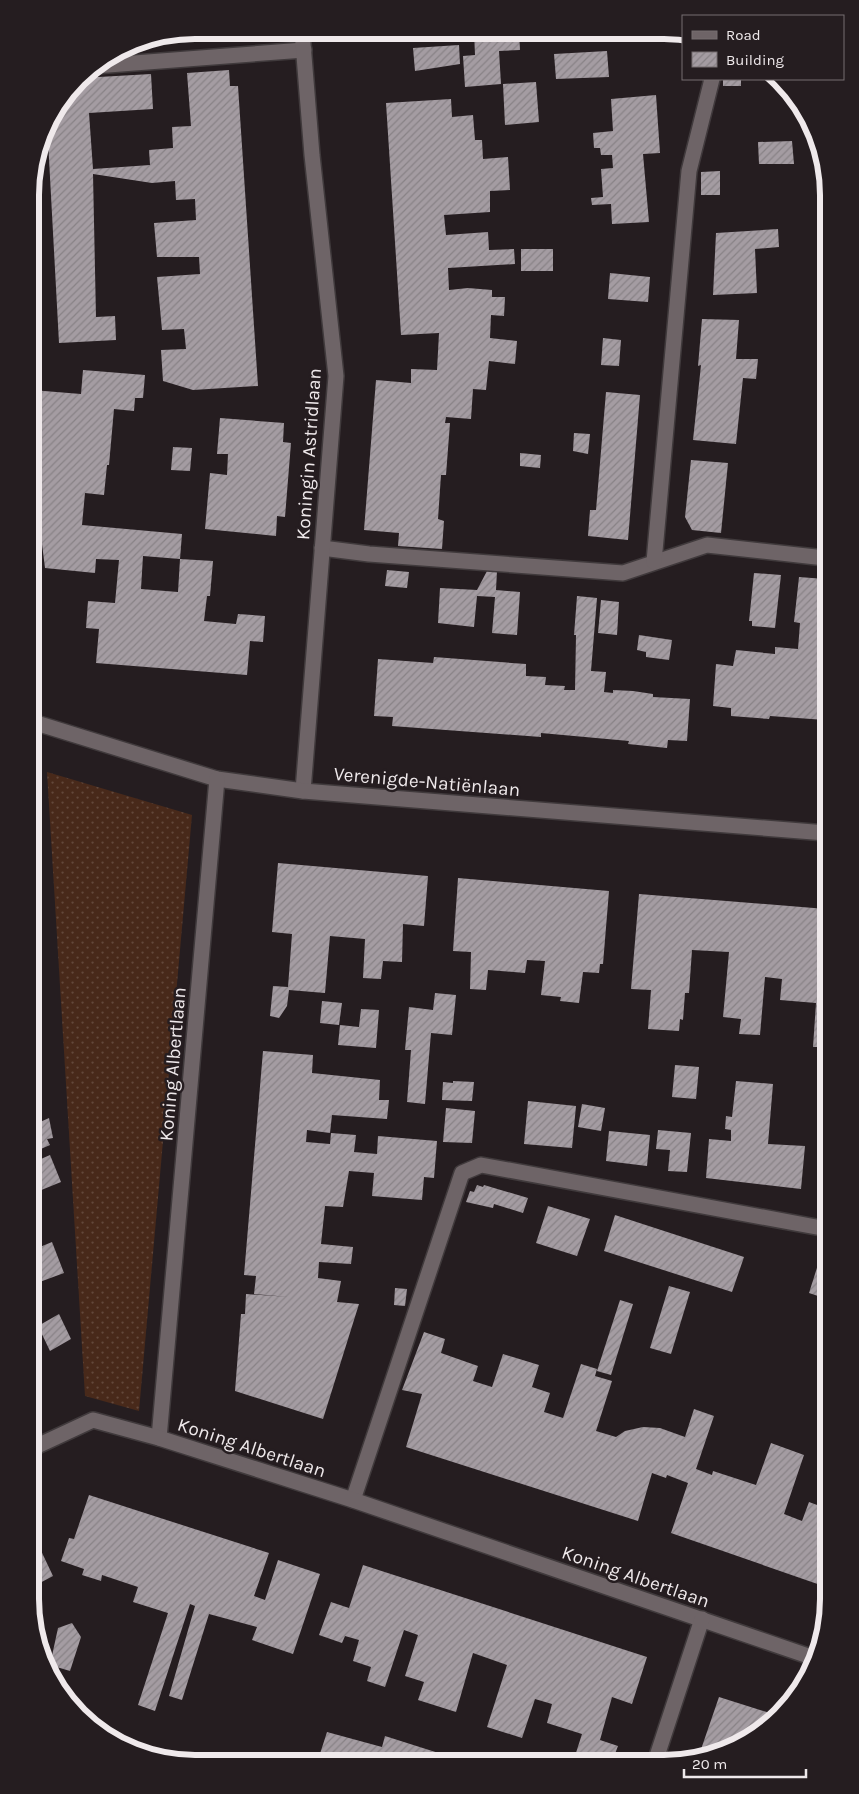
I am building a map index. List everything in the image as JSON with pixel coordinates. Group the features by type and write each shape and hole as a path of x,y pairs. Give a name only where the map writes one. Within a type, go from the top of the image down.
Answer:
{"street":[{"name":"Koningin Astridlaan","path":"303,39 312,155 336,376 303,791"},
{"path":"108,65 304,50"},
{"path":"654,562 689,171 712,80"},
{"path":"322,548 369,554 623,573 707,545 820,557"},
{"name":"Verenigde-Natiënlaan","path":"39,724 217,778 303,791 820,832"},
{"name":"Koning Albertlaan","path":"217,778 159,1438 353,1500 809,1657"},
{"path":"353,1500 462,1173 481,1164 820,1228"},
{"path":"39,1445 93,1420 159,1438"},
{"path":"657,1755 702,1619"}],"shaded area":[{"path":"47,772 192,815 139,1411 85,1396"}],"building":[{"path":"185,39 217,39 217,40 175,43 175,41"},
{"path":"474,39 519,39 520,50 499,51 501,84 465,87 463,56 475,55"},
{"path":"459,45 460,64 415,71 413,48"},
{"path":"607,51 609,77 556,79 554,54"},
{"path":"229,70 230,86 238,86 258,386 193,390 163,381 161,350 186,349 184,329 162,330 157,277 200,274 199,257 157,257 154,223 196,220 195,199 176,200 175,181 152,183 93,174 96,317 115,316 116,340 59,343 48,142 55,126 71,100 93,77 151,74 153,109 89,113 93,169 150,165 149,150 173,148 172,127 191,126 187,73"},
{"path":"723,80 741,80 741,86 723,86"},
{"path":"536,82 539,122 505,125 503,84"},
{"path":"656,95 660,153 643,154 649,222 612,224 611,204 592,205 591,198 603,197 601,169 613,168 612,155 601,155 600,148 594,148 593,133 613,131 611,99"},
{"path":"451,99 452,117 473,115 475,140 482,140 483,159 508,157 510,190 490,191 490,212 444,215 446,235 488,232 489,250 514,249 515,264 448,268 449,290 468,288 492,290 492,297 505,297 504,316 491,315 490,338 517,341 515,364 489,361 486,390 473,389 471,419 446,417 445,423 450,423 446,475 441,475 438,519 444,521 442,549 398,546 399,533 364,530 376,380 411,383 411,369 437,370 439,333 401,335 386,103"},
{"path":"792,141 794,164 759,164 758,142"},
{"path":"720,171 720,195 701,195 701,172"},
{"path":"778,229 779,247 755,249 757,293 713,295 716,233"},
{"path":"521,249 553,249 553,271 521,271"},
{"path":"610,273 650,277 648,302 608,299"},
{"path":"702,319 739,320 736,359 758,359 756,379 743,378 736,444 693,440 701,365 698,366"},
{"path":"603,338 621,340 619,366 601,365"},
{"path":"83,370 145,375 143,398 135,398 134,411 114,409 109,465 107,465 104,495 85,493 82,525 182,534 180,559 213,561 210,596 207,596 204,621 236,624 238,614 265,616 263,642 250,641 247,675 96,663 99,629 86,628 88,601 115,603 119,560 96,559 95,573 45,568 39,520 39,391 81,394","holes":["143,556 180,559 178,592 141,589"]},
{"path":"606,392 640,395 628,540 588,536 590,510 596,510"},
{"path":"220,418 284,423 283,442 291,443 285,517 277,516 276,536 205,529 210,473 227,475 228,454 217,454"},
{"path":"574,433 590,434 588,454 573,451"},
{"path":"173,447 192,448 190,471 171,470"},
{"path":"520,453 541,455 540,468 520,466"},
{"path":"691,460 728,463 721,533 692,530 685,517"},
{"path":"387,570 409,572 407,588 385,586"},
{"path":"487,571 497,571 496,590 520,592 517,635 492,633 495,597 477,596 474,627 438,623 440,588 477,590"},
{"path":"754,573 781,575 775,628 752,626 752,621 749,621"},
{"path":"799,577 820,579 820,720 770,716 769,719 731,716 731,708 713,706 716,664 733,666 736,650 775,654 775,647 798,649 800,623 794,622"},
{"path":"577,596 597,598 591,671 606,672 604,692 613,693 613,690 633,691 653,694 653,697 690,699 687,741 668,740 667,748 628,744 629,741 541,733 541,737 392,726 393,717 374,716 378,659 433,663 434,657 526,664 526,676 546,677 545,685 565,686 564,690 575,690 576,635 574,635"},
{"path":"601,600 619,602 617,635 598,633"},
{"path":"639,635 672,640 669,660 646,657 646,652 637,650"},
{"path":"278,863 428,876 424,926 403,924 402,962 383,961 381,979 363,978 365,939 330,936 325,993 289,990 287,1006 279,1018 270,1016 273,986 288,987 292,934 272,932"},
{"path":"458,878 609,891 603,964 600,964 599,973 583,972 579,1003 560,1001 561,997 541,995 545,961 527,960 525,973 488,970 486,990 470,989 471,952 453,951"},
{"path":"639,894 820,909 820,1047 813,1047 816,1003 780,1000 782,979 765,977 760,1035 739,1034 741,1019 723,1017 729,952 692,950 689,993 685,993 683,1020 680,1019 679,1031 648,1029 651,990 631,989"},
{"path":"435,993 456,995 452,1035 431,1033 425,1104 407,1102 411,1050 405,1050 409,1007 433,1010"},
{"path":"322,1001 342,1003 339,1025 320,1023"},
{"path":"361,1009 379,1010 376,1048 338,1045 340,1025 359,1027"},
{"path":"263,1051 313,1055 312,1073 380,1080 379,1100 389,1100 387,1119 332,1115 330,1133 307,1130 306,1142 330,1144 331,1133 356,1135 354,1152 377,1154 378,1136 437,1141 434,1178 424,1177 422,1200 372,1196 374,1173 349,1171 343,1207 325,1206 321,1244 353,1247 351,1264 319,1262 318,1278 341,1281 337,1302 359,1304 323,1419 235,1391 241,1314 245,1314 246,1294 289,1297 254,1294 256,1276 244,1275"},
{"path":"675,1065 699,1067 696,1099 672,1097"},
{"path":"453,1081 474,1082 472,1101 442,1100 443,1082 453,1083"},
{"path":"736,1081 773,1084 768,1144 805,1146 801,1189 706,1178 709,1139 731,1141 731,1130 725,1129 726,1116 732,1117"},
{"path":"528,1101 576,1106 572,1148 524,1144"},
{"path":"582,1104 605,1108 601,1131 578,1127"},
{"path":"446,1108 475,1111 472,1143 443,1142"},
{"path":"49,1118 53,1138 47,1139 50,1145 39,1150 39,1119 40,1122"},
{"path":"658,1130 691,1133 687,1172 668,1171 670,1150 656,1149"},
{"path":"609,1131 650,1135 647,1166 606,1161"},
{"path":"50,1155 61,1182 39,1191 39,1160"},
{"path":"477,1185 483,1187 484,1185 528,1198 523,1213 494,1204 493,1208 466,1202 470,1191 474,1192"},
{"path":"548,1206 590,1219 577,1256 536,1243"},
{"path":"615,1215 744,1257 732,1292 604,1251"},
{"path":"52,1242 64,1273 39,1282 39,1247"},
{"path":"820,1258 820,1297 809,1293"},
{"path":"669,1286 690,1292 671,1354 650,1348"},
{"path":"395,1288 407,1289 405,1306 394,1305"},
{"path":"620,1300 633,1304 611,1375 597,1371"},
{"path":"59,1314 71,1339 50,1351 39,1325"},
{"path":"424,1332 445,1339 441,1353 478,1366 473,1381 492,1387 503,1354 539,1365 532,1387 550,1393 544,1412 563,1418 581,1364 597,1369 595,1376 612,1381 596,1431 616,1437 625,1431 643,1427 660,1428 685,1437 694,1409 714,1416 696,1469 712,1475 713,1471 756,1485 771,1443 804,1455 784,1514 802,1521 809,1502 820,1506 820,1585 671,1533 688,1483 667,1475 666,1478 652,1473 638,1521 406,1447 422,1394 402,1390"},
{"path":"89,1495 269,1553 254,1596 265,1600 278,1560 320,1574 293,1654 252,1640 257,1627 209,1614 182,1700 169,1696 195,1606 190,1604 155,1711 138,1705 168,1613 133,1602 138,1587 102,1575 101,1581 82,1575 84,1569 61,1561 69,1538 74,1539"},
{"path":"39,1546 53,1576 39,1583"},
{"path":"363,1565 647,1657 632,1704 612,1697 600,1740 618,1746 615,1755 575,1755 582,1734 547,1723 552,1704 535,1699 522,1738 487,1727 507,1665 473,1653 456,1712 418,1700 424,1682 405,1676 418,1635 404,1630 385,1687 367,1681 371,1667 353,1661 359,1640 345,1636 342,1643 319,1635 331,1602 349,1608"},
{"path":"72,1623 81,1637 70,1671 55,1666 51,1659 58,1628"},
{"path":"719,1697 770,1713 751,1729 733,1739 701,1751"},
{"path":"327,1732 382,1747 385,1736 445,1755 320,1755"}]}
